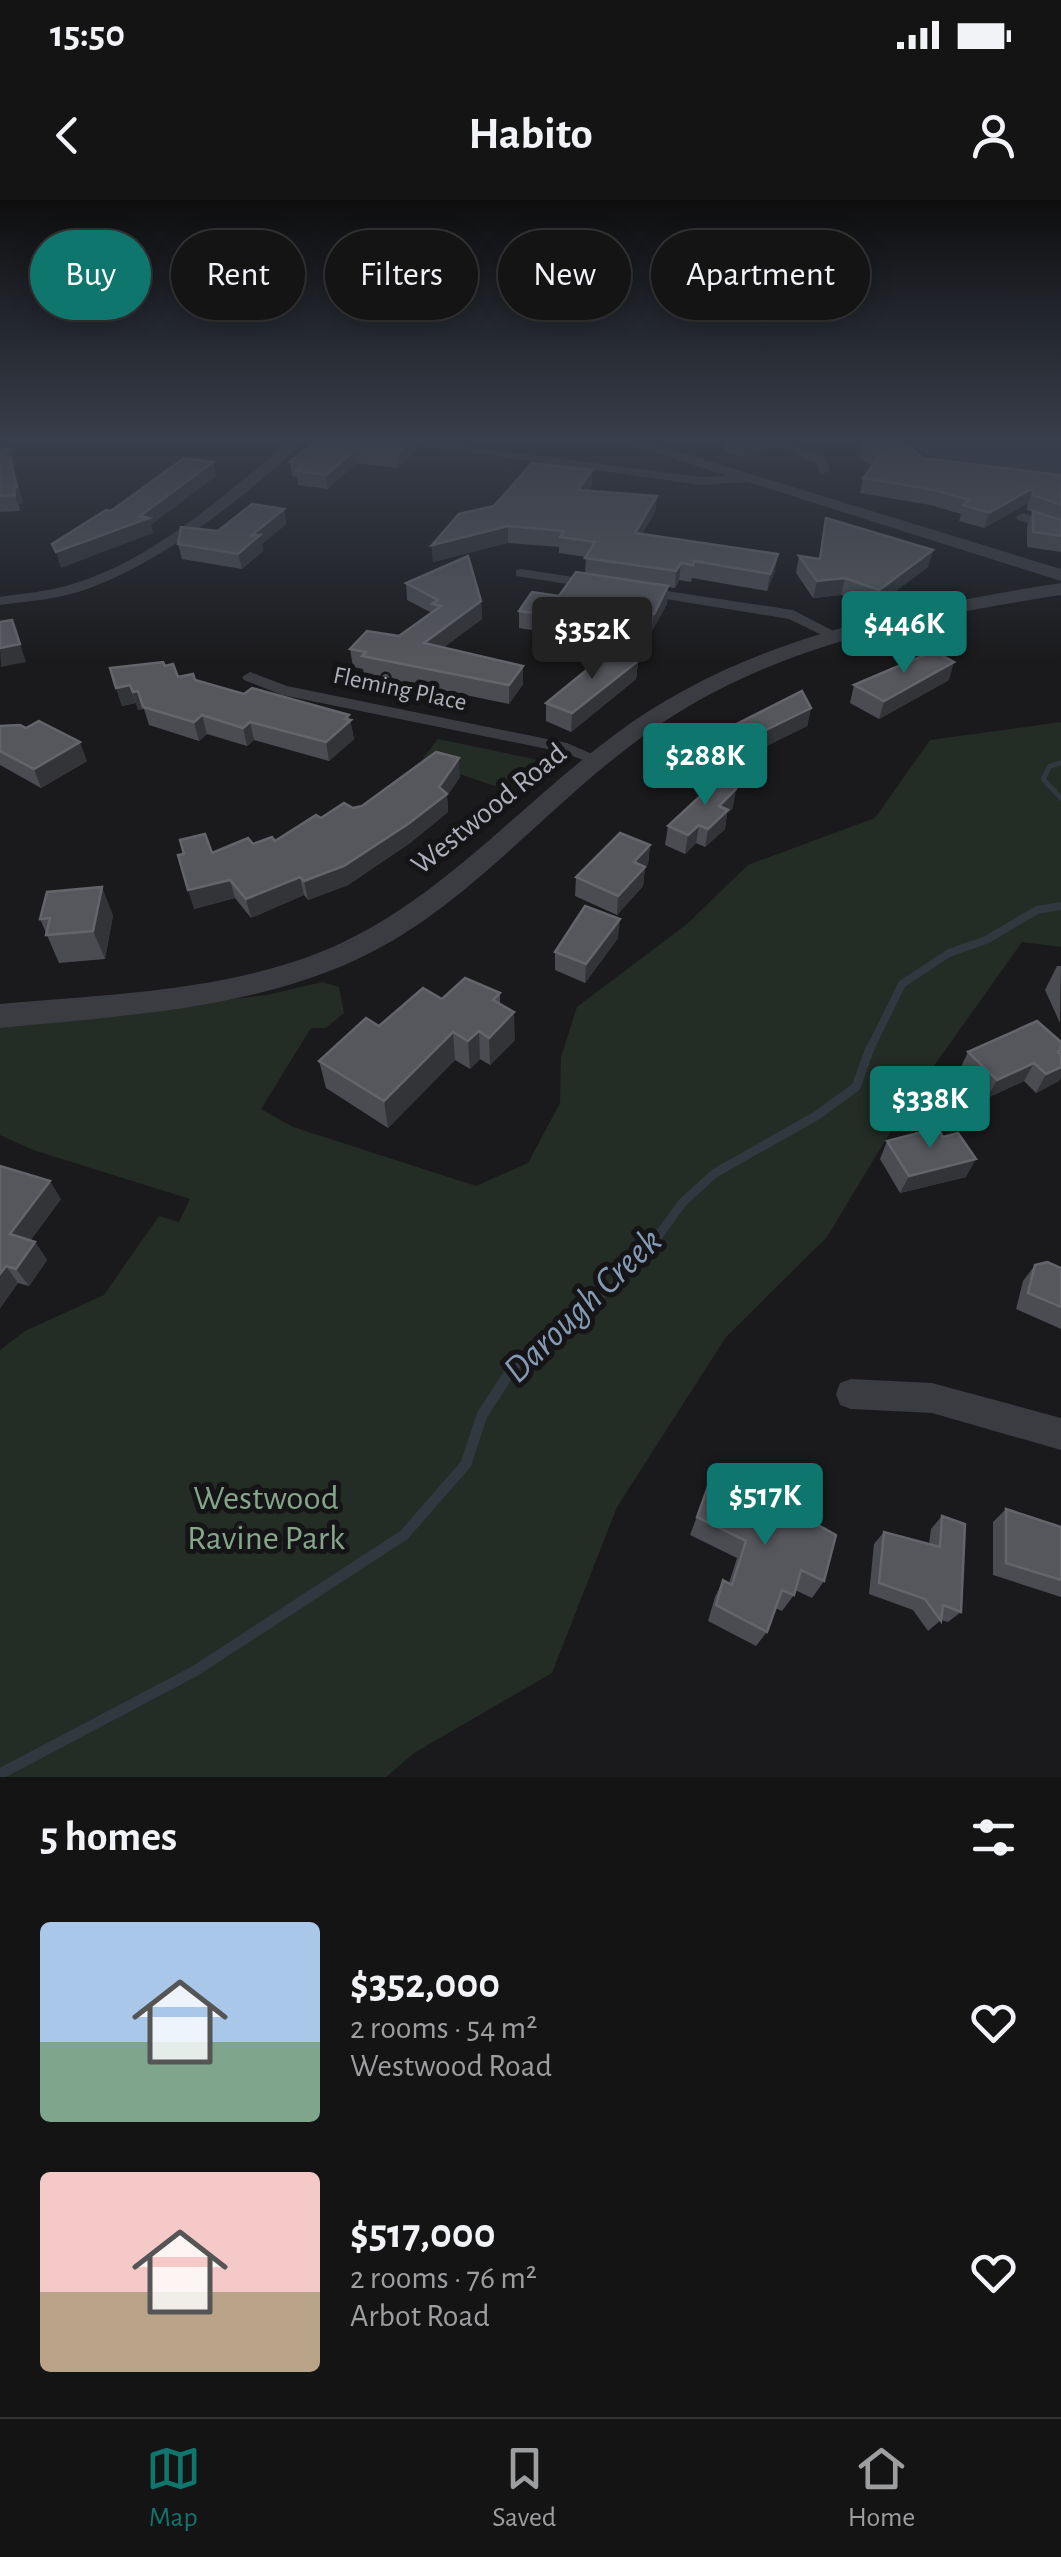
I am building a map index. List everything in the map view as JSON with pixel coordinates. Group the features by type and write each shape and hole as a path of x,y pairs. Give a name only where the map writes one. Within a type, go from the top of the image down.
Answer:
{"street":[{"path":"0,601 83,586 136,562 205,515"},
{"path":"865,515 1061,575"},
{"path":"1023,517 1061,529"},
{"path":"954,542 1014,577 1021,587 1016,597"},
{"path":"522,573 792,615 835,636"},
{"name":"Westwood Road","path":"0,1016 226,989 304,970 342,954 422,906 648,722 685,699 835,636 1061,589"},
{"name":"Fleming Place","path":"250,678 282,690 567,748 599,761"},
{"path":"851,1394 930,1394 1061,1434"}],"green space":[{"name":"Westwood Ravine Park","path":"1061,722 1061,947 1022,942 909,1101 827,1237 726,1337 617,1507 552,1673 414,1753 386,1777 0,1777 0,1350 25,1331 104,1295 159,1216 179,1222 190,1199 33,1150 0,1135 0,1027 267,995 322,982 339,987 344,1013 326,1028 311,1028 261,1109 293,1127 476,1186 528,1163 560,1103 561,1057 577,1007 687,924 748,865 875,818 930,740"},
{"path":"438,739 538,760 547,772 521,795 421,761"}],"building":[{"path":"99,515 149,518 56,552 52,544"},
{"path":"239,515 277,515 252,535 260,535 238,554 178,544 181,527 218,531"},
{"path":"458,515 646,515 635,533 778,554 770,574 694,561 693,565 681,563 676,571 585,558 595,542 560,537 564,531 508,526 432,545"},
{"path":"1033,515 1061,520 1061,536 1033,532"},
{"path":"826,518 933,550 879,590 845,578 817,581 799,556 820,559"},
{"path":"468,556 481,601 424,643 523,666 509,685 362,656 366,652 350,649 367,631 399,636 441,606 432,604 438,600 406,583"},
{"path":"576,572 668,586 654,614 611,607 602,640 556,635 562,617 519,611 532,592 559,596"},
{"path":"12,620 20,644 0,648 0,622"},
{"path":"610,651 638,661 572,713 546,703"},
{"path":"934,651 954,662 884,701 854,685"},
{"path":"163,662 165,666 173,664 178,677 193,674 195,680 244,694 252,688 349,715 345,719 351,720 326,742 250,722 243,728 202,715 194,722 143,707 138,691 133,692 130,685 116,688 110,668"},
{"path":"802,691 811,708 721,752 713,736"},
{"path":"39,721 80,742 34,769 0,751 0,726 26,728"},
{"path":"436,752 459,758 439,787 447,794 344,866 304,881 300,877 246,899 230,880 188,890 178,855 184,854 180,840 205,834 212,853 248,838 253,844 272,837 275,841 344,803 353,808 362,806"},
{"path":"723,775 736,789 719,806 728,810 708,829 699,825 688,835 668,826"},
{"path":"620,833 650,845 634,862 645,867 618,896 576,877"},
{"path":"102,887 93,931 46,935 50,918 40,919 47,892"},
{"path":"585,906 620,919 586,964 555,952"},
{"path":"465,978 500,993 493,1000 514,1012 489,1038 479,1031 468,1041 453,1032 384,1101 319,1061 366,1018 379,1026 423,988 442,999"},
{"path":"1037,1021 1061,1042 1061,1067 1046,1074 1034,1063 997,1080 968,1052"},
{"path":"938,1128 943,1137 958,1133 976,1159 909,1176 887,1141"},
{"path":"0,1166 50,1181 10,1234 35,1242 16,1269 6,1266 0,1274"},
{"path":"1047,1262 1061,1268 1061,1307 1028,1293 1035,1265"},
{"path":"741,1476 766,1487 764,1493 820,1520 818,1525 836,1535 824,1581 801,1570 794,1595 782,1590 767,1632 716,1605 723,1580 732,1585 746,1541 697,1517 710,1481 736,1493"},
{"path":"1006,1509 1061,1527 1061,1580 1006,1563"},
{"path":"942,1516 965,1524 961,1612 943,1605 941,1621 925,1599 879,1583 884,1532 940,1547"}],"waterway":[{"name":"Darough Creek","path":"1061,763 1050,766 1043,779 1061,798"},
{"name":"Darough Creek","path":"869,1051 902,984 949,953 986,940 1037,910 1061,906"},
{"name":"Darough Creek","path":"509,1371 637,1265 683,1202 715,1173 816,1116 856,1087 870,1048"},
{"name":"Darough Creek","path":"0,1774 195,1671 404,1535 466,1464 482,1415 512,1369"}]}
